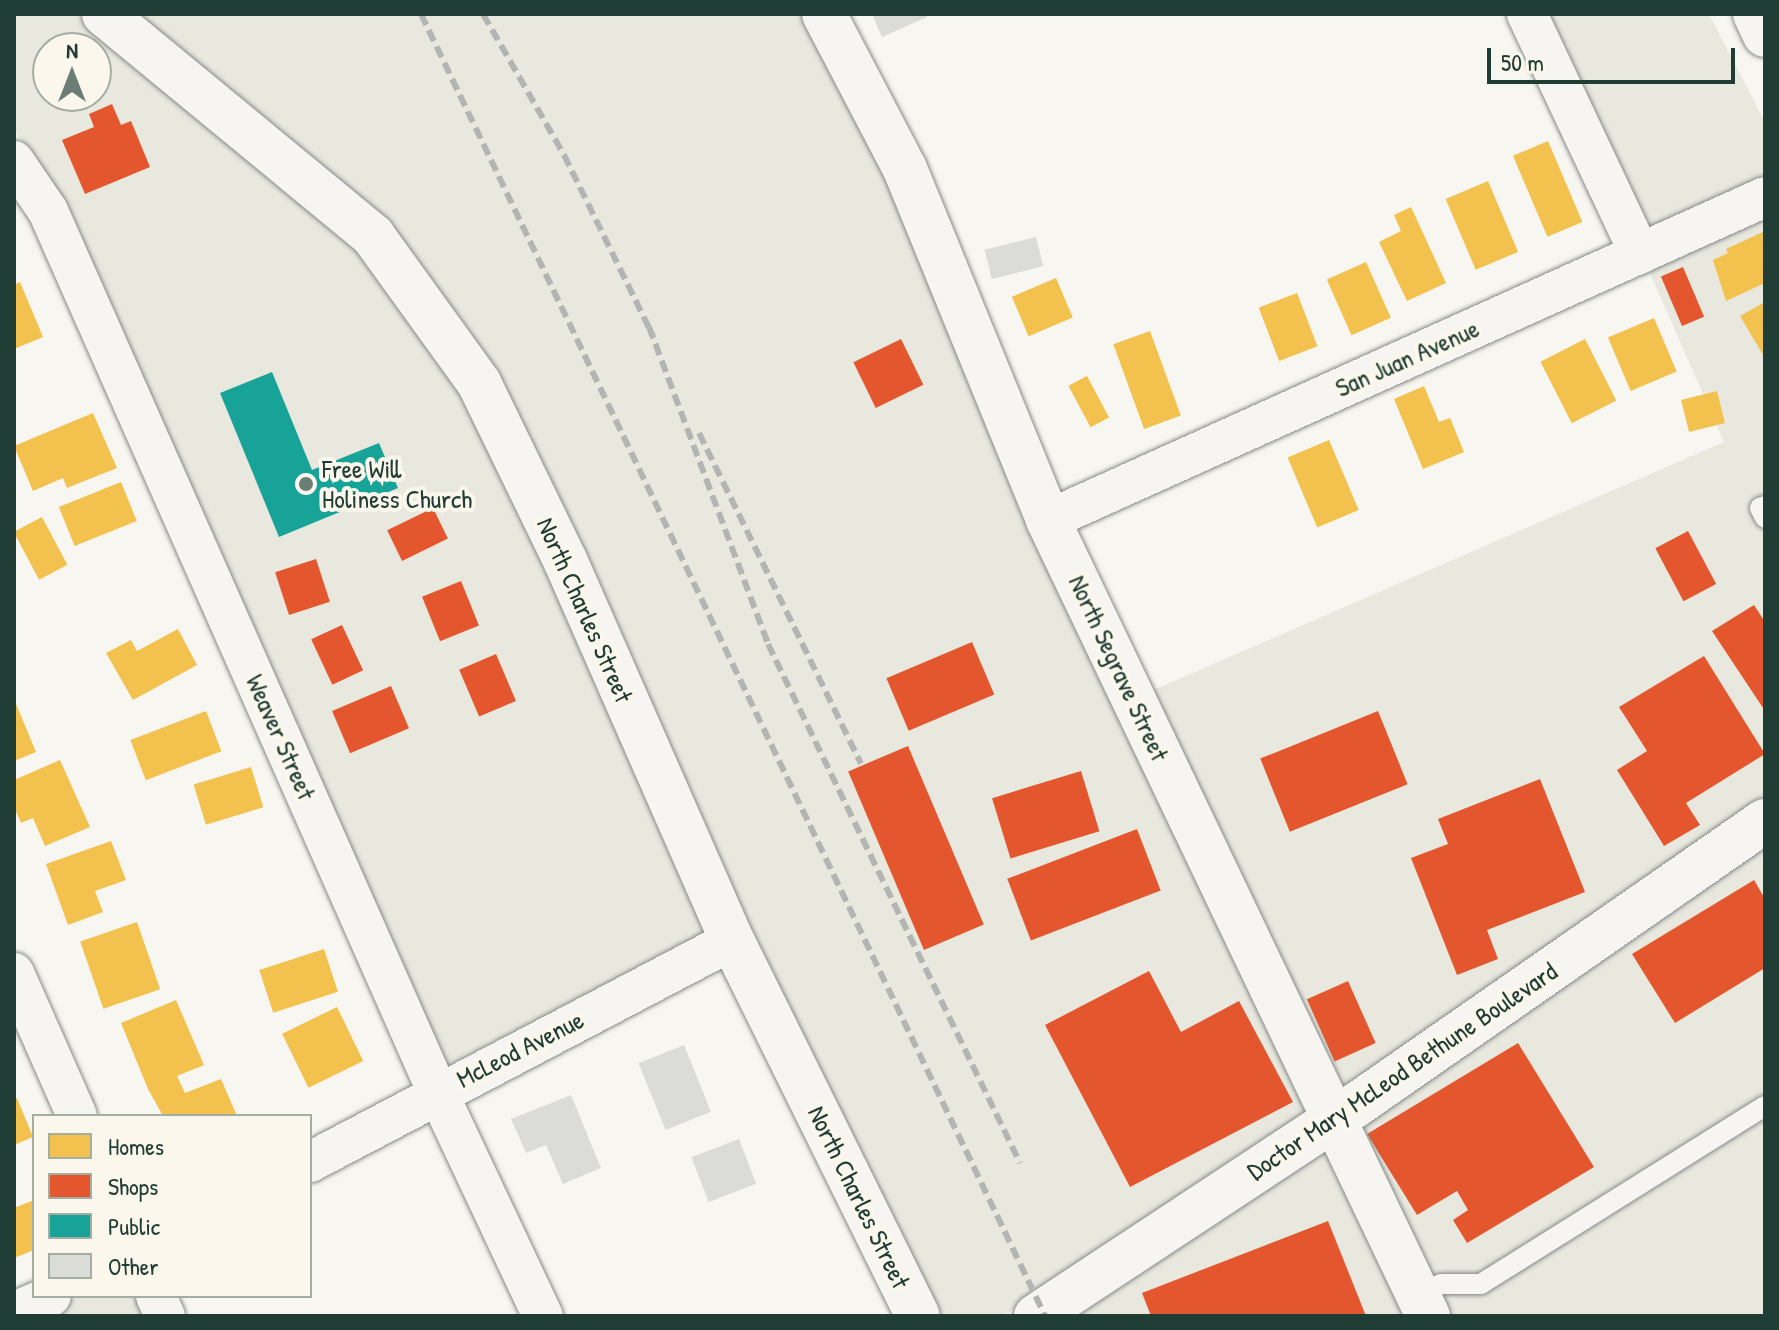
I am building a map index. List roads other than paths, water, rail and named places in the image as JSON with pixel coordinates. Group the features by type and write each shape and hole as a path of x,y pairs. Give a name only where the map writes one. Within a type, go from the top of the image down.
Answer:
{"street":[{"name":"North Charles Street","path":"104,14 373,236 479,383 565,560 732,940 918,1316"},
{"name":"North Segrave Street","path":"824,14 905,169 1048,520 1423,1305"},
{"path":"1527,14 1640,254"},
{"path":"1755,14 1765,35"},
{"name":"Weaver Street","path":"14,161 48,211 437,1091 543,1316"},
{"name":"San Juan Avenue","path":"1048,520 1765,197"},
{"name":"Doctor Mary McLeod Bethune Boulevard","path":"1036,1316 1334,1120 1765,821"},
{"name":"McLeod Avenue","path":"312,1161 437,1091 732,940"},
{"path":"14,973 76,1114"},
{"path":"14,1312 46,1298"}],"lane":[{"path":"1765,506 1760,508 1765,518"},
{"path":"1423,1305 1441,1284 1481,1284 1765,1106"}],"railway":[{"path":"421,14 1045,1316"},
{"path":"483,14 564,155 653,336"},
{"path":"649,327 768,644 1020,1163"},
{"path":"699,433 861,763"}],"place":[{"name":"Free Will Holiness Church","path":"306,484"}]}
